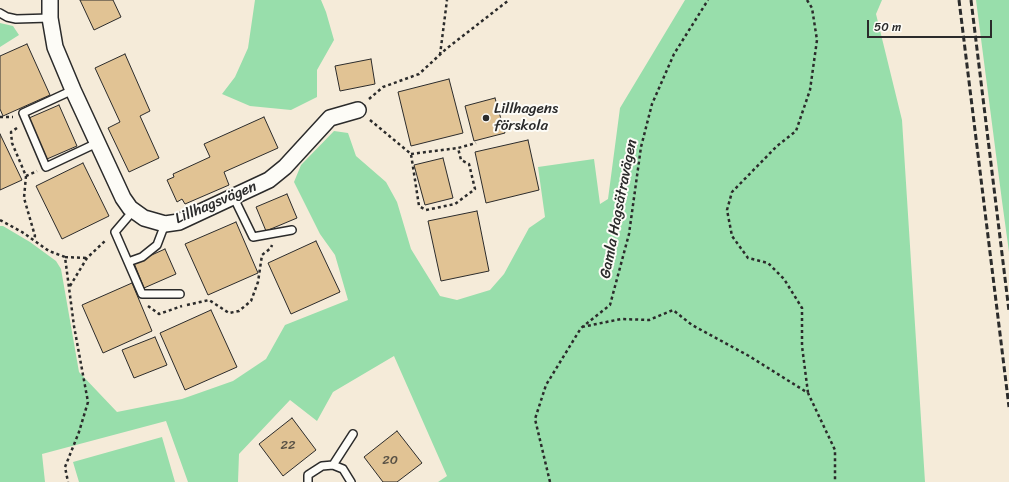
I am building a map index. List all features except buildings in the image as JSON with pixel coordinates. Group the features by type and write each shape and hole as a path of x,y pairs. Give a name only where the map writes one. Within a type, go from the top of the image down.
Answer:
{"street":[{"name":"Lillhagsvägen","path":"50,0 50,18 55,47 72,90 123,198 133,211 144,218 165,224 179,222 234,198 277,175 330,118 358,110"}],"lane":[{"path":"0,14 16,19 50,18"},
{"path":"72,90 23,113 46,167 97,143"},
{"path":"234,198 253,237 292,230"},
{"path":"133,211 114,232 142,294 180,294"},
{"path":"128,262 142,257 157,245 165,224"},
{"path":"333,464 353,434"},
{"path":"308,482 308,475 322,466 333,464 343,469 351,482"}],"path":[{"path":"440,55 447,0"},
{"path":"458,148 461,160 469,164 475,189 455,204 438,209 426,210 419,206 411,154 358,110 383,87 419,74 440,55 509,0"},
{"name":"Gamla Hagsätravägen","path":"550,482 536,419 546,385 581,328 610,305 629,234 641,147 652,104 674,54 708,0"},
{"path":"807,0 812,8 817,40 810,90 796,131 777,146 732,192 727,210 732,236 748,258 768,263 784,278 802,308 802,346 808,393 835,450 835,482"},
{"path":"0,117 13,117 23,113"},
{"path":"13,117 17,127 11,132 12,143 26,176 24,198 35,236 33,240"},
{"path":"411,154 458,148 476,143"},
{"path":"26,176 46,167"},
{"path":"0,220 48,251 65,257 87,258"},
{"path":"70,286 87,258 114,232"},
{"path":"142,294 148,307 159,314 193,302 209,300 229,313 239,311 251,301 258,282 262,255 271,248 273,233"},
{"path":"65,257 70,286 74,326 88,402 65,467 68,482"},
{"path":"581,328 621,319 649,320 673,310 692,325 749,356 808,393"}],"green space":[{"path":"255,0 321,0 326,12 334,40 317,70 317,97 291,110 250,106 222,94 235,77 248,48"},
{"path":"685,0 882,0 876,14 902,120 925,482 438,482 447,476 394,356 333,392 317,421 290,400 239,454 238,482 188,482 166,421 42,454 45,482 0,482 0,226 3,226 30,242 56,261 61,269 79,372 117,412 182,399 233,381 266,359 285,325 348,300 335,255 320,234 294,182 301,165 334,131 348,133 356,156 386,182 397,202 411,249 440,296 457,300 490,290 504,274 529,228 545,217 538,167 594,159 600,204 608,199 620,108"},
{"path":"976,0 1009,0 1009,252 1002,201"},
{"path":"0,23 13,26 19,35 0,47"},
{"path":"162,437 175,482 79,482 73,462"}],"railway":[{"path":"959,0 1009,407"},
{"path":"971,0 1009,311"}],"place":[{"name":"Lillhagens förskola","path":"486,118"}]}
